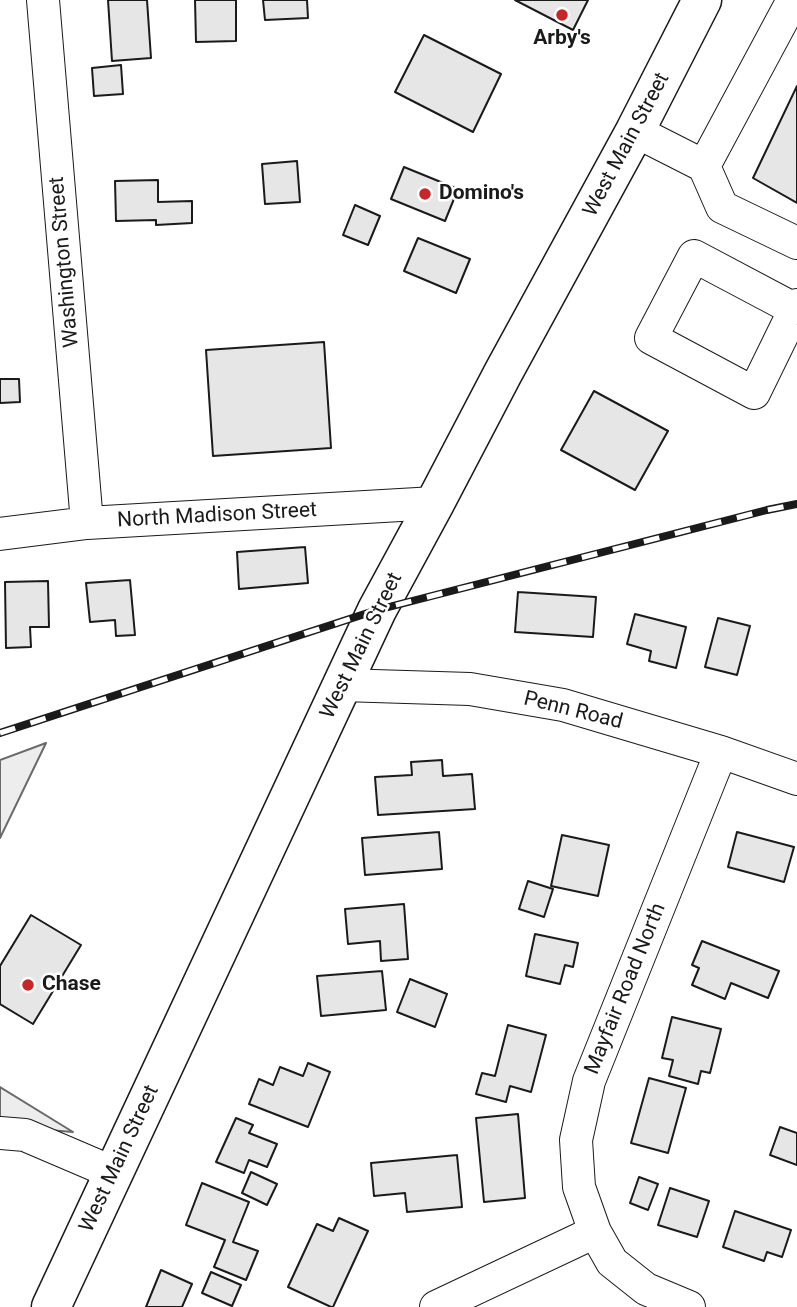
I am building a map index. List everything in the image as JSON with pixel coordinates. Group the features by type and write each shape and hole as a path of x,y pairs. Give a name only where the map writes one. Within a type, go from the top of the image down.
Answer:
{"main road":[{"name":"West Main Street","path":"51,1307 377,610 635,131 702,0"}],"street":[{"name":"Washington Street","path":"43,0 87,523"},
{"path":"704,166 793,0"},
{"path":"635,131 704,166 722,207 797,243"},
{"path":"694,256 796,307 754,393 651,338 694,256"},
{"name":"North Madison Street","path":"0,534 87,523 435,503"},
{"name":"Penn Road","path":"342,685 470,689 563,705 721,752 797,779"},
{"name":"Mayfair Road North","path":"689,1307 646,1289 612,1262 595,1232 579,1186 576,1140 589,1081 721,752"},
{"path":"0,1133 25,1135 114,1173"},
{"path":"436,1307 595,1232"}],"shaded area":[{"path":"46,743 0,838 0,760"},
{"path":"0,1087 73,1132 0,1126"}],"building":[{"path":"108,0 147,0 151,58 112,61"},
{"path":"195,0 236,0 236,41 196,42"},
{"path":"263,0 307,0 308,18 265,20"},
{"name":"Arby's","path":"515,0 588,0 573,30"},
{"path":"424,35 501,74 473,132 395,92"},
{"path":"121,65 123,94 94,96 92,68"},
{"path":"797,86 797,203 753,178"},
{"path":"297,161 300,202 265,204 262,164"},
{"name":"Domino's","path":"404,167 458,189 445,221 391,199"},
{"path":"158,180 158,202 192,201 192,223 156,225 156,220 116,221 115,181"},
{"path":"355,205 380,216 368,245 343,235"},
{"path":"418,238 470,259 456,293 404,271"},
{"path":"324,342 331,448 213,456 206,350"},
{"path":"0,379 19,379 20,402 0,403"},
{"path":"594,391 668,431 635,490 561,450"},
{"path":"305,547 308,583 239,589 237,552"},
{"path":"130,580 135,635 116,636 115,620 90,622 86,583"},
{"path":"48,581 49,627 30,627 31,647 6,648 5,582"},
{"path":"518,592 596,597 593,637 515,632"},
{"path":"635,614 686,627 676,668 649,661 651,651 627,644"},
{"path":"718,618 750,626 737,675 705,667"},
{"path":"442,760 443,776 472,774 475,809 378,815 375,777 412,775 411,762"},
{"path":"439,832 442,869 365,875 362,838"},
{"path":"737,832 794,847 784,882 728,867"},
{"path":"562,835 609,845 598,896 551,886"},
{"path":"528,881 553,889 544,917 519,909"},
{"path":"404,904 408,959 381,961 380,941 348,944 345,909"},
{"name":"Chase","path":"31,915 81,945 33,1024 0,1004 0,966"},
{"path":"535,934 578,943 573,967 565,965 560,984 526,976"},
{"path":"702,941 779,971 768,998 731,983 725,999 692,985 699,968 692,965"},
{"path":"382,971 386,1010 321,1016 317,976"},
{"path":"410,979 447,994 435,1027 397,1012"},
{"path":"672,1017 721,1029 710,1073 701,1071 698,1084 669,1076 673,1060 662,1058"},
{"path":"508,1025 546,1035 531,1092 510,1086 506,1102 476,1094 482,1073 495,1076"},
{"path":"308,1063 330,1072 308,1127 249,1104 259,1079 273,1085 280,1067 303,1076"},
{"path":"649,1078 686,1088 668,1153 631,1143"},
{"path":"518,1114 525,1198 484,1202 476,1118"},
{"path":"236,1118 253,1125 249,1133 277,1144 267,1167 249,1160 244,1173 216,1162"},
{"path":"780,1127 797,1133 797,1165 770,1155"},
{"path":"457,1155 462,1207 407,1212 405,1193 374,1196 371,1163"},
{"path":"251,1172 277,1184 267,1205 242,1193"},
{"path":"639,1177 658,1184 648,1210 630,1203"},
{"path":"202,1183 249,1202 233,1242 258,1251 246,1280 214,1267 225,1240 186,1225"},
{"path":"670,1188 709,1201 697,1237 658,1225"},
{"path":"735,1211 791,1230 782,1257 767,1252 764,1261 723,1247"},
{"path":"339,1218 368,1231 331,1307 288,1287 317,1224 333,1231"},
{"path":"161,1270 192,1284 182,1307 146,1307"},
{"path":"211,1272 241,1285 232,1306 202,1293"}],"railway":[{"path":"0,733 377,610 797,504"}],"place":[{"name":"Arby's","path":"562,15"},
{"name":"Domino's","path":"425,194"},
{"name":"Chase","path":"28,985"}]}
